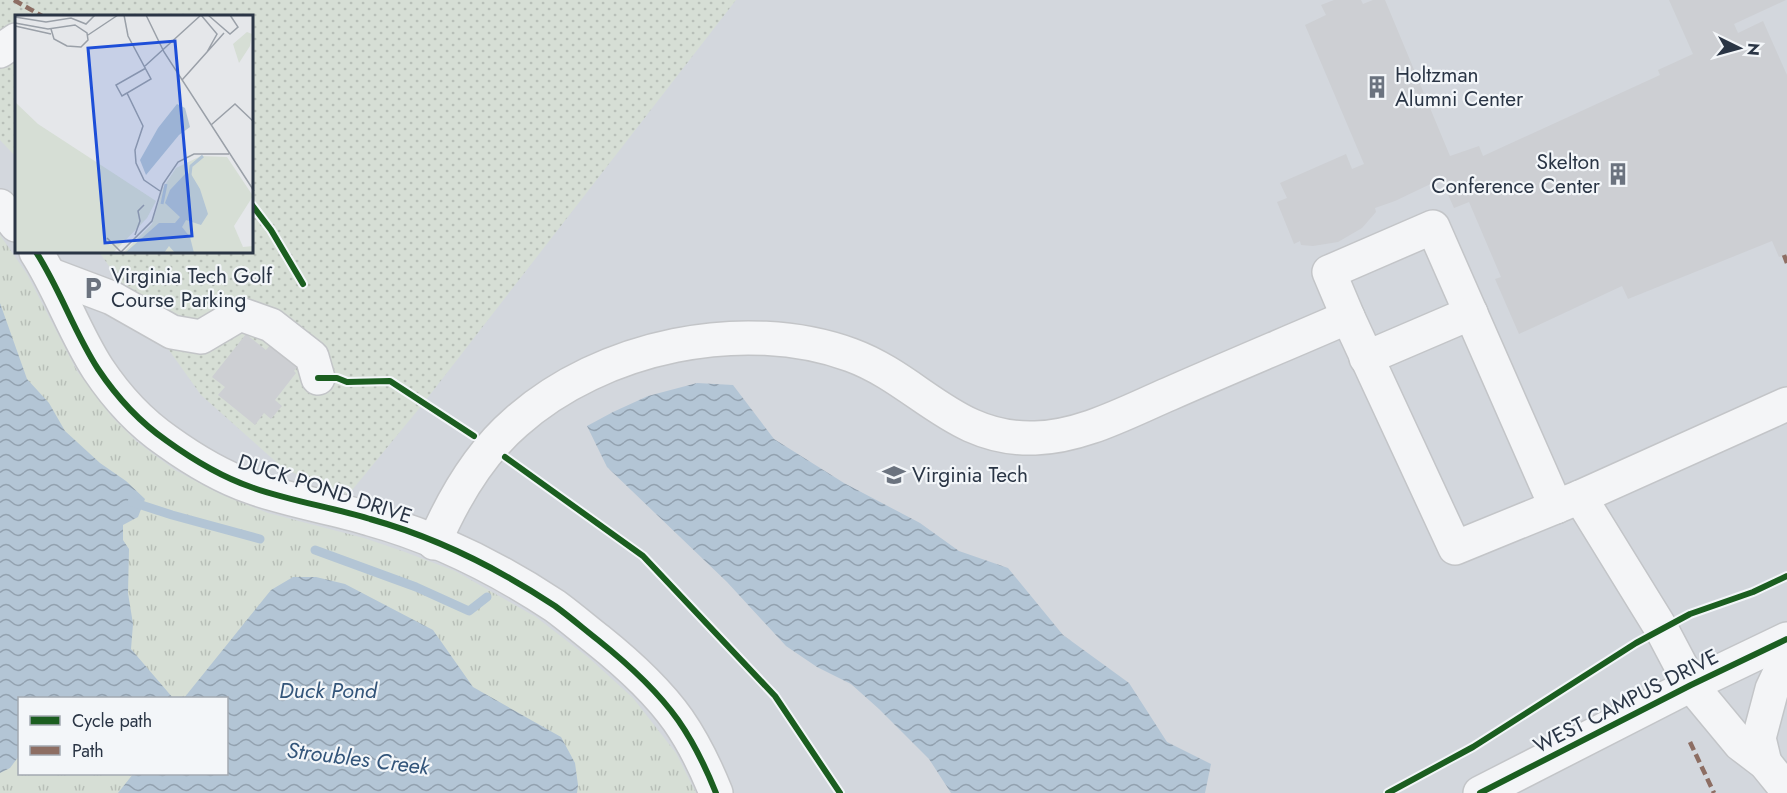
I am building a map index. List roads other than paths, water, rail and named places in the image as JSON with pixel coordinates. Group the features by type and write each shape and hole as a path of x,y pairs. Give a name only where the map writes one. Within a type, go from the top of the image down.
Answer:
{"street":[{"path":"0,51 15,41"},
{"path":"0,206 15,224"},
{"path":"1787,404 1568,502 1455,548 1366,358 1329,272 1432,227 1471,313 1568,502 1662,630 1691,686 1740,744 1765,763 1787,790"},
{"path":"44,264 112,298 172,332 201,337 240,314 271,325 312,357 318,378"},
{"name":"DUCK POND DRIVE","path":"44,264 99,370 137,416 166,441 206,466 250,487 370,519 434,543 497,571 557,608 631,667 656,693 679,721 704,762 716,793"},
{"path":"1366,358 1471,313"},
{"path":"434,543 447,513 490,447 516,421 546,398 578,380 638,354 669,346 702,340 734,338 764,339 826,347 873,365 952,417 978,429 1008,436 1035,438 1066,434 1113,417 1348,317"},
{"name":"WEST CAMPUS DRIVE","path":"1480,793 1787,639"},
{"path":"1765,763 1759,738 1772,689 1787,657"}],"water":[{"path":"0,303 27,379 49,403 65,431 145,499 138,517 123,525 123,540 129,549 128,593 133,624 131,649 172,697 18,697 18,757 10,768 0,773"},
{"path":"697,383 733,385 774,439 844,483 920,523 959,551 1008,568 1063,635 1129,683 1167,742 1211,764 1205,793 951,793 929,759 879,709 851,684 817,667 786,646 727,582 607,467 587,426 648,396"},
{"name":"Duck Pond","path":"293,577 316,577 345,584 433,630 473,687 561,737 575,763 577,793 118,793 132,775 228,775 228,697 185,697 271,590"}],"waterway":[{"path":"132,502 260,539"},
{"path":"315,550 416,587 469,611 487,597"}],"place":[{"name":"Holtzman Alumni Center","path":"1377,87"},
{"name":"Skelton Conference Center","path":"1618,174"},
{"name":"Virginia Tech Golf Course Parking","path":"93,288"},
{"name":"Virginia Tech","path":"894,475"}],"water label":[{"name":"Stroubles Creek","path":"358,758"}]}
